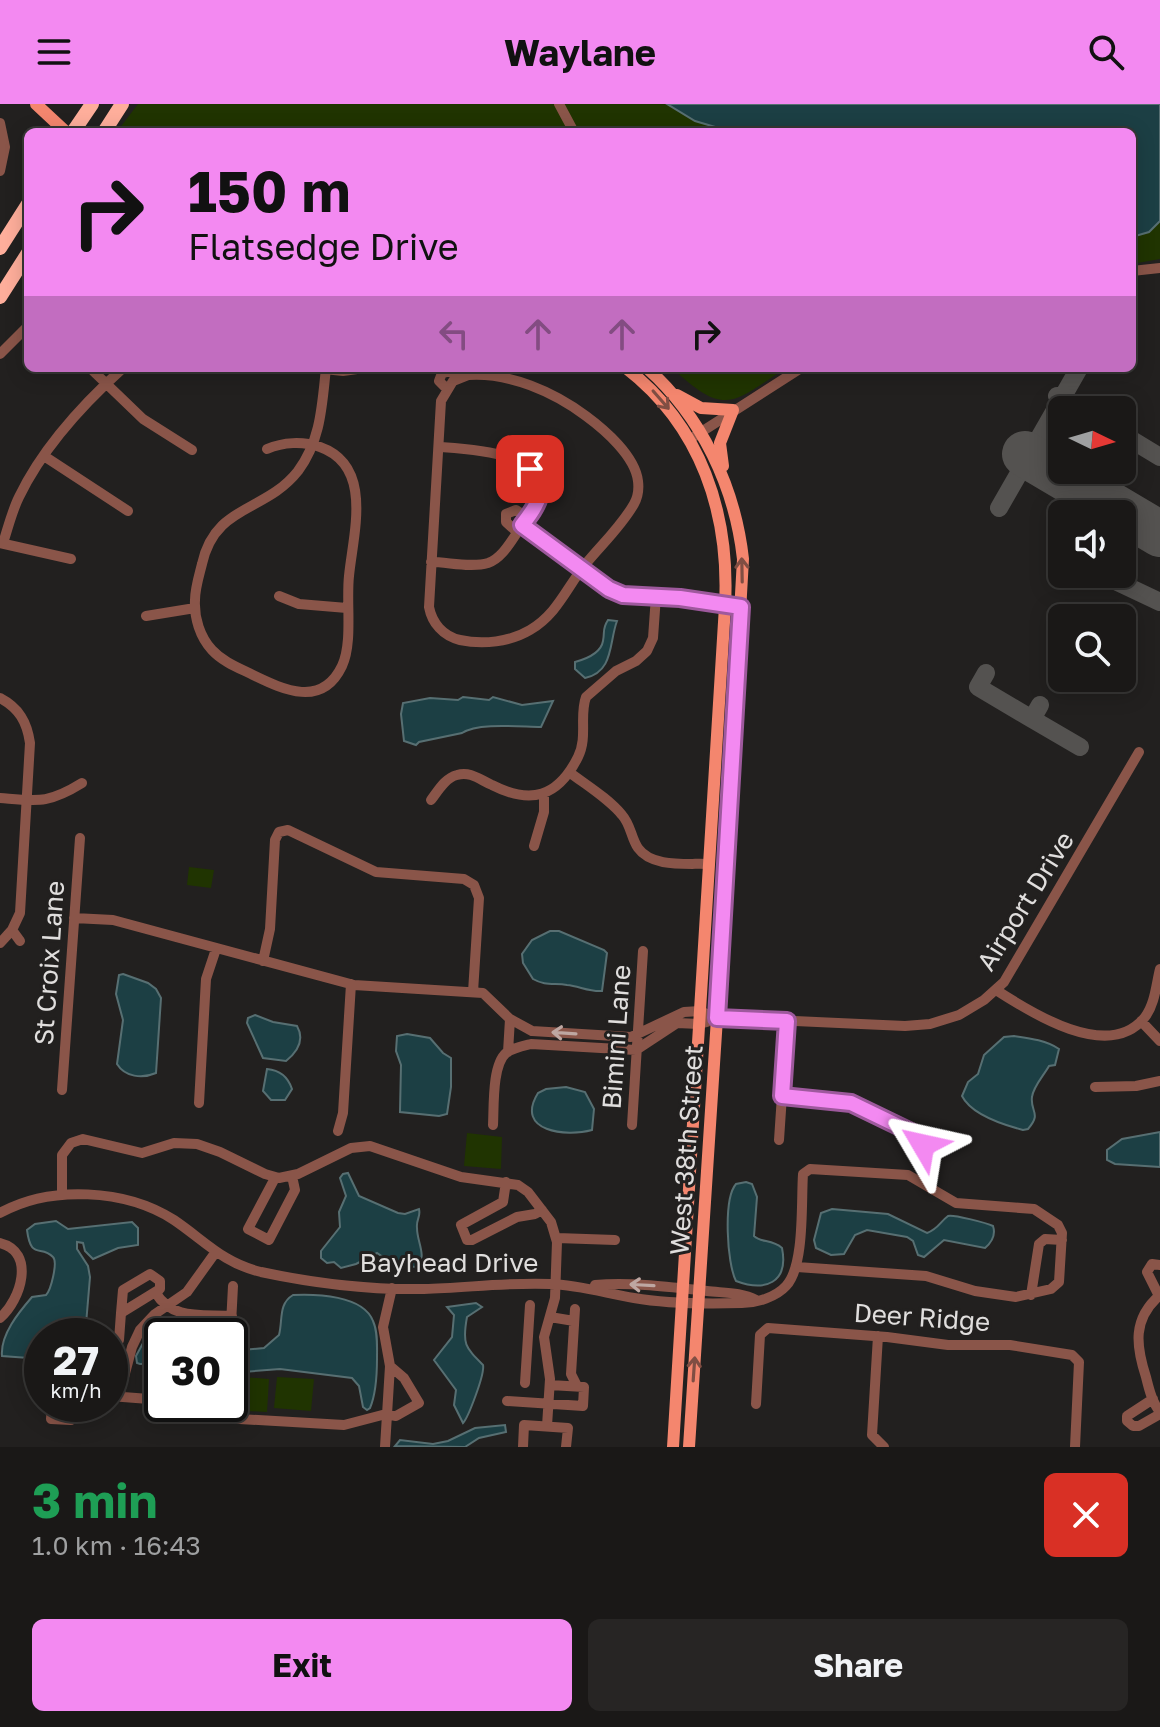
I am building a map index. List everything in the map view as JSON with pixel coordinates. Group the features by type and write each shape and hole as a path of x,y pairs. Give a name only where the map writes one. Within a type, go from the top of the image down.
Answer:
{"highway":[{"path":"76,128 92,104"},
{"path":"107,128 122,104"},
{"path":"0,248 24,210"},
{"path":"0,297 24,259"}],"main road":[{"path":"36,104 62,128"},
{"path":"631,372 695,435"},
{"path":"651,372 670,391 695,435"},
{"path":"670,391 701,408 733,410 720,443 729,493"},
{"name":"West 38th Street","path":"689,1447 743,559 729,493 715,458 695,435"},
{"name":"West 38th Street","path":"673,1447 725,606 726,559 721,518 695,435"}],"street":[{"path":"559,104 572,128"},
{"path":"0,123 5,147 0,171"},
{"path":"1136,271 1160,268"},
{"path":"0,354 24,330"},
{"path":"94,372 143,419 192,450"},
{"path":"71,559 1,543 18,499 44,456 74,415 118,372"},
{"path":"267,449 286,444 313,445 328,451 341,461 356,489 346,654 338,673 327,684 304,693 288,691 217,655 202,635 195,608 204,553 214,533 230,518 280,489 298,471 313,445 321,419 322,372"},
{"path":"695,435 795,372"},
{"path":"478,375 518,382 556,397 583,413 607,434 632,465 638,480 636,499 581,569 555,610 522,634 501,641 457,639 439,629 429,607 439,447 441,401 452,383 478,375"},
{"path":"431,562 489,563 501,555 536,508 541,496 539,481 530,469 514,459 493,452 439,447"},
{"path":"44,456 128,511"},
{"path":"522,525 516,510 507,512 506,522 522,525 617,593 741,607"},
{"path":"279,596 299,604 347,608"},
{"path":"431,800 449,779 465,774 530,797 544,794 569,772 582,747 586,697 616,671 636,661 647,651 653,638 656,596"},
{"path":"146,616 195,608"},
{"path":"0,698 18,711 28,730 30,743 20,913 12,930 0,943"},
{"name":"Airport Drive","path":"700,1018 926,1025 968,1011 996,990 1012,970 1139,752"},
{"path":"569,772 621,813 636,844 648,857 661,861 709,864"},
{"path":"0,798 54,799 82,783"},
{"path":"534,846 544,812 544,794"},
{"path":"263,961 270,929 275,840 280,831 291,831 381,873 463,878 475,886 479,901 473,992"},
{"name":"St Croix Lane","path":"62,1090 80,838"},
{"path":"74,918 113,920 351,984 483,993 510,1019 532,1031 637,1037 668,1017 684,1012 700,1018"},
{"path":"12,930 20,941"},
{"path":"199,1103 206,979 216,949"},
{"name":"Bimini Lane","path":"632,1125 643,951"},
{"path":"996,990 1046,1021 1072,1029 1113,1035 1141,1021 1152,1003 1160,969"},
{"path":"338,1131 343,1113 351,984"},
{"path":"493,1125 497,1069 508,1052 531,1044 636,1050 677,1023 700,1018"},
{"path":"508,1052 510,1019"},
{"path":"779,1140 787,1021"},
{"path":"1141,1021 1160,1041"},
{"path":"531,1044 532,1031"},
{"path":"1095,1087 1136,1086 1160,1081"},
{"path":"782,1096 851,1103 913,1133 923,1145"},
{"path":"62,1195 62,1155 71,1143 83,1139 142,1153 174,1143 197,1144 275,1178 292,1176 351,1148 366,1146 461,1177 506,1182 522,1188 551,1222 557,1238 556,1284 544,1337 550,1385 547,1426"},
{"path":"812,1168 908,1175 956,1203 1034,1209 1058,1225 1062,1240 1059,1282 1052,1289 1018,1297 975,1291 926,1276 797,1267 803,1174 812,1168"},
{"path":"275,1178 248,1229 269,1240 295,1190 292,1176"},
{"path":"506,1182 504,1199 500,1204 463,1223 461,1227 467,1240 542,1210"},
{"name":"Bayhead Drive","path":"0,1213 31,1200 62,1195 114,1198 146,1206 179,1224 215,1253 244,1267 392,1288 614,1284 682,1295 746,1295 756,1300 780,1292 789,1284 797,1267"},
{"path":"500,1204 509,1221"},
{"path":"557,1238 615,1240"},
{"path":"1031,1295 1039,1244 1045,1239 1062,1240"},
{"path":"0,1243 15,1249 21,1259 17,1294 8,1311 0,1318"},
{"path":"128,1359 137,1336 148,1320 187,1292 215,1253"},
{"path":"1153,1399 1130,1412 1127,1421 1131,1426 1139,1426 1160,1413 1139,1356 1137,1333 1145,1312 1160,1296 1147,1272 1151,1265 1160,1265"},
{"path":"121,1313 160,1289 160,1281 150,1274 123,1290 121,1313 121,1318"},
{"path":"155,1292 174,1313 232,1316 233,1286"},
{"path":"385,1447 390,1366 383,1327 392,1288"},
{"path":"525,1383 530,1305"},
{"path":"575,1309 571,1374 577,1386"},
{"path":"550,1317 574,1321"},
{"name":"Deer Ridge","path":"756,1404 759,1338 763,1330 770,1328 948,1345 1010,1345 1070,1355 1077,1359 1075,1447"},
{"path":"878,1336 872,1435 884,1447"},
{"path":"526,1364 548,1364"},
{"path":"248,1419 344,1425 386,1414 396,1416 419,1403 404,1378 390,1366"},
{"path":"507,1401 583,1406 584,1387 550,1385"},
{"path":"523,1447 524,1425 568,1428 566,1447"}],"green space":[{"path":"138,104 1160,104 1160,259 1136,263 1136,128 120,128"},
{"path":"676,372 780,372 740,397 728,400 704,394"},
{"path":"189,867 214,870 211,888 187,885"},
{"path":"467,1133 502,1137 501,1169 464,1166"},
{"path":"248,1377 269,1379 267,1412 248,1411"},
{"path":"277,1377 314,1379 311,1411 274,1408"}],"water":[{"path":"667,104 1160,104 1160,221 1149,232 1136,236 1136,128 719,128 695,121"},
{"path":"608,620 617,621 606,663 594,675 585,678 575,669 575,662 599,649"},
{"path":"463,697 489,700 493,697 522,705 553,701 541,727 478,727 416,745 404,741 403,703 430,698 458,700"},
{"path":"550,931 559,931 607,953 602,991 533,979 523,963 522,954 532,940"},
{"path":"119,975 148,983 161,998 156,1073 151,1075 129,1074 117,1064 123,1020 116,994"},
{"path":"255,1015 297,1026 299,1045 286,1061 263,1058 247,1023 248,1018"},
{"path":"407,1034 430,1038 451,1058 447,1114 400,1112 401,1065 396,1051 397,1036"},
{"path":"1004,1037 1043,1041 1059,1049 1055,1065 1049,1066 1034,1089 1034,1119 1028,1129 1023,1130 980,1113 962,1096 968,1082 978,1074 984,1055"},
{"path":"267,1069 279,1073 288,1081 292,1089 285,1100 271,1100 263,1091"},
{"path":"566,1087 585,1092 594,1109 592,1130 558,1132 538,1124 533,1116 532,1106 538,1093"},
{"path":"1160,1132 1160,1167 1115,1164 1107,1160 1107,1150 1122,1139"},
{"path":"348,1173 359,1196 398,1213 419,1209 417,1228 422,1257 419,1267 396,1266 377,1253 341,1268 321,1258 321,1251 340,1227 339,1212 346,1196 340,1178"},
{"path":"736,1184 752,1184 757,1197 754,1236 782,1248 782,1269 778,1277 765,1285 736,1281 730,1261 729,1203"},
{"path":"832,1209 888,1214 927,1233 948,1216 956,1216 993,1226 994,1235 985,1248 944,1240 924,1257 918,1255 913,1241 907,1237 867,1230 855,1235 844,1254 831,1255 816,1248 814,1240 821,1213"},
{"path":"56,1221 68,1229 132,1222 138,1228 138,1245 118,1248 93,1259 85,1251 83,1243 77,1242 77,1249 88,1266 90,1277 87,1318 24,1318 24,1358 2,1356 4,1340 11,1324 32,1297 46,1295 53,1276 53,1257 34,1249 29,1240 27,1230 35,1224"},
{"path":"293,1295 338,1298 368,1312 375,1325 377,1349 375,1391 370,1408 367,1410 363,1407 359,1386 352,1378 280,1369 248,1372 248,1349 264,1348 279,1335 283,1308"},
{"path":"476,1303 482,1307 467,1317 465,1339 469,1349 483,1365 483,1370 476,1396 463,1423 454,1405 456,1390 434,1360 452,1337 454,1315 447,1307"},
{"path":"144,1341 144,1364 137,1363 136,1356"},
{"path":"505,1425 506,1432 479,1438 465,1447 395,1446 400,1440 433,1444 448,1441 475,1428"}],"taxiway":[{"path":"999,508 1077,372"},
{"path":"1136,442 1160,457"},
{"path":"1130,588 1160,602"},
{"path":"986,673 978,687 1032,719"},
{"path":"1040,705 1032,719 1080,747"}],"runway":[{"path":"1025,454 1160,534"}],"route":[{"path":"530,469 539,481 541,496 522,525 609,589 623,595 680,598 741,607 717,1018 787,1021 782,1096 851,1103 913,1133 923,1145"}]}
